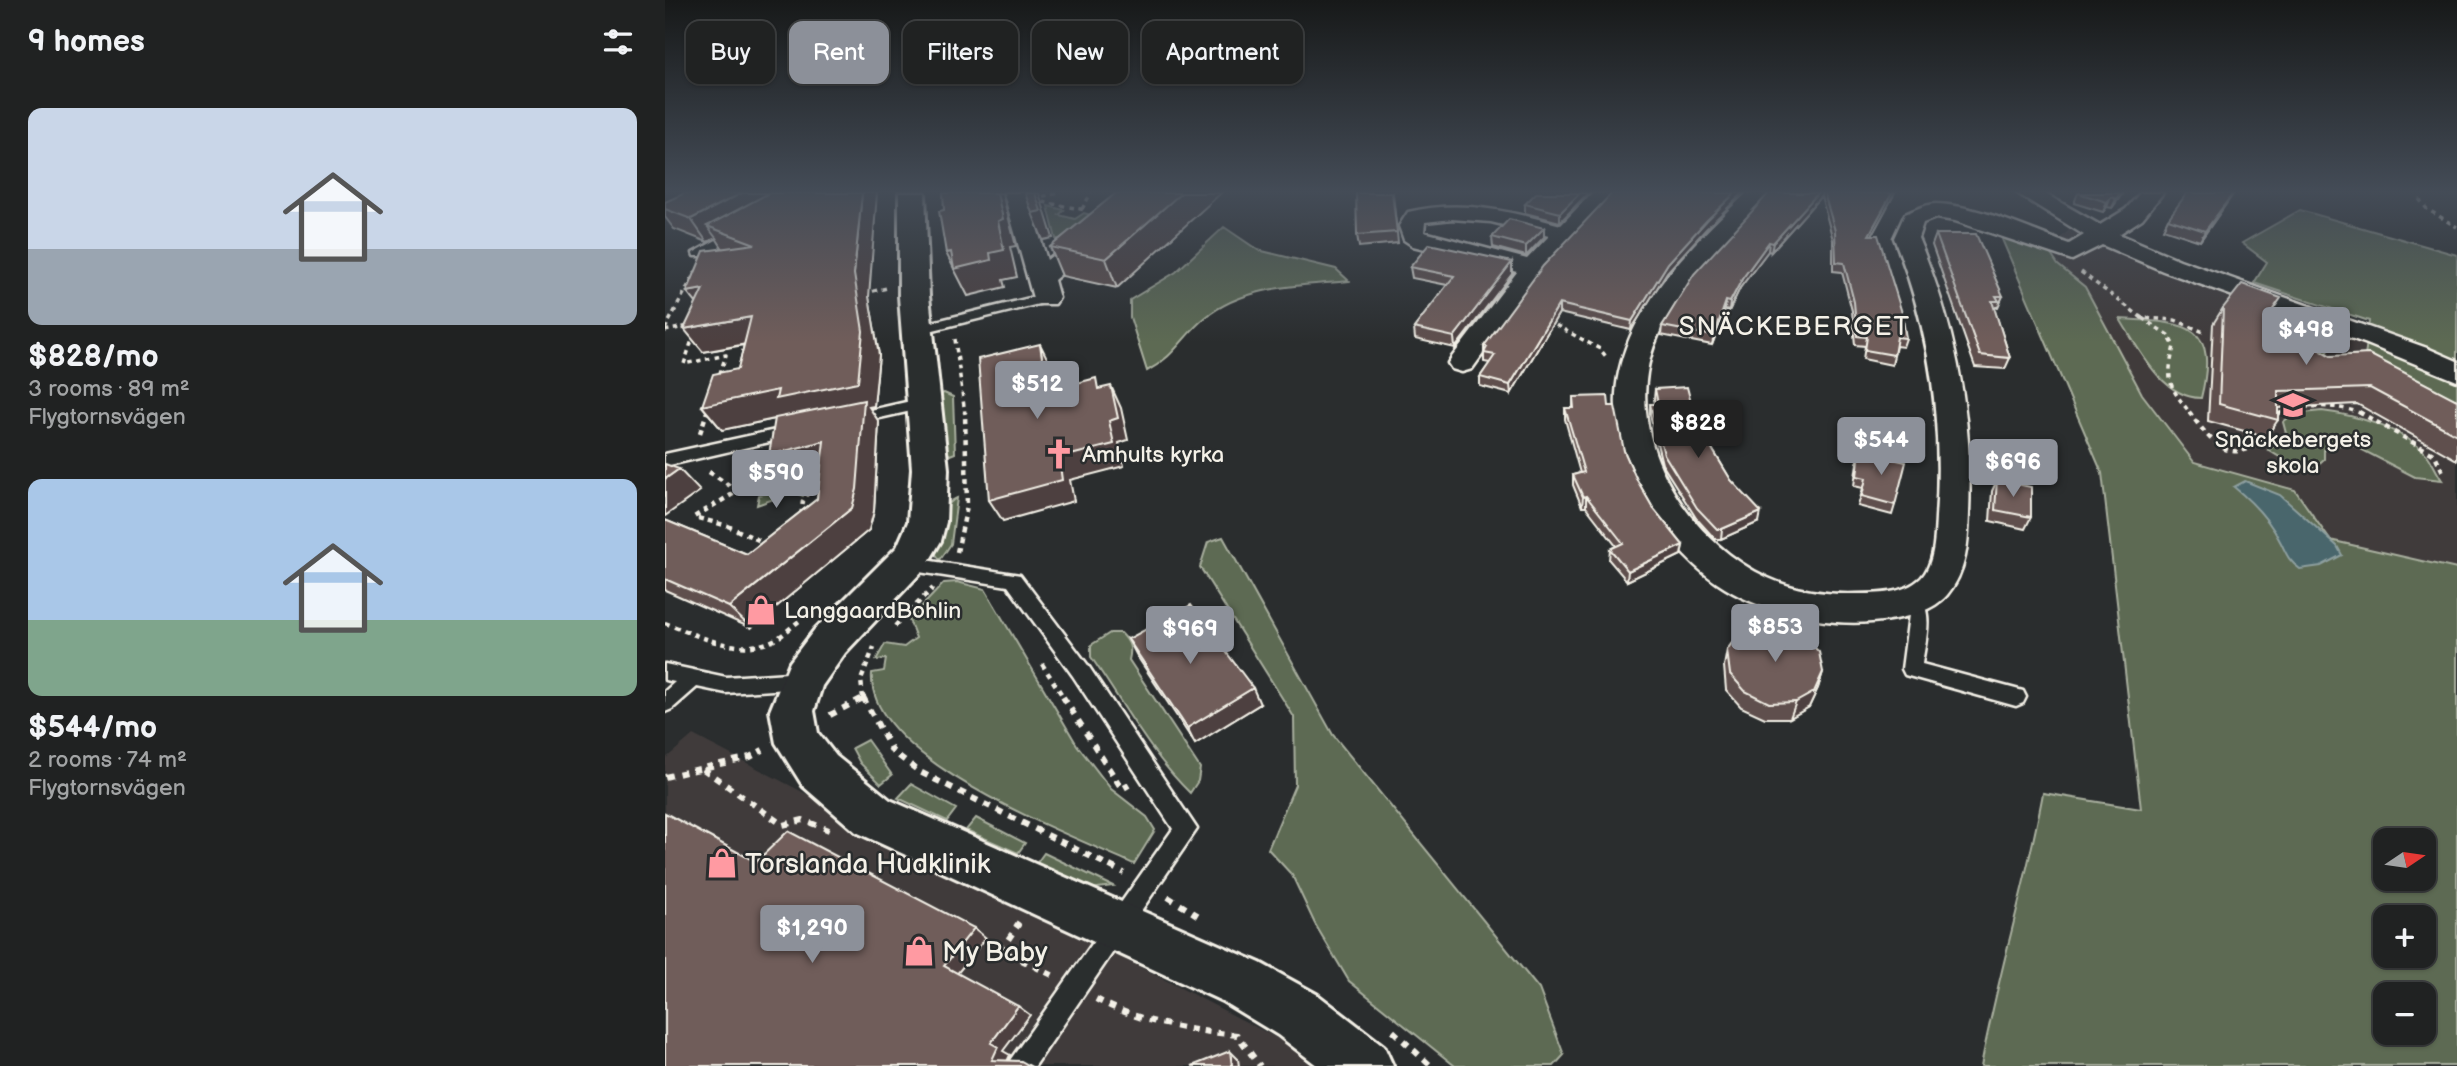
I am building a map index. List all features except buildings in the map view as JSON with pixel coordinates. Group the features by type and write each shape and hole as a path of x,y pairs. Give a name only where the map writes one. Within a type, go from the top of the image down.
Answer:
{"street":[{"path":"914,243 917,330 925,403 926,525 923,539 906,564 831,628 803,680 792,713 806,757 835,787 873,816 1132,905 1241,982 1298,1015 1364,1066"},
{"path":"1030,243 1044,288 1091,243"},
{"path":"1429,243 1532,268"},
{"path":"1462,363 1532,268 1556,243"},
{"path":"1710,243 1676,287 1644,341 1633,374 1630,401 1639,456 1656,490 1705,554 1754,587 1804,602 1844,609 1875,607 1925,594 1946,569 1954,496 1953,420 1945,365 1930,298 1908,243"},
{"path":"2044,243 2072,253 2087,243"},
{"path":"2119,243 2171,265 2372,334 2457,372"}],"lane":[{"path":"704,250 718,243"},
{"path":"917,330 1044,288"},
{"path":"835,423 925,403"},
{"path":"665,460 809,428"},
{"path":"906,564 947,571 974,571 1014,580 1080,670 1186,829 1019,1066"},
{"path":"1909,599 1919,614 1912,669 2016,697"},
{"path":"665,673 726,685 803,680"},
{"path":"665,703 691,680"}],"path":[{"path":"665,330 704,250"},
{"path":"2082,273 2168,335 2174,346 2167,377 2173,391 2196,424 2225,450 2239,453 2264,441 2272,431 2273,416 2290,409 2342,408 2359,412 2435,455 2444,474"},
{"path":"853,295 892,287"},
{"path":"1500,310 1536,314 1600,349 1618,373 1633,374"},
{"path":"2142,318 2175,320 2206,333"},
{"path":"665,330 697,325 684,363 726,355 718,380"},
{"path":"709,405 693,454 701,466 738,491"},
{"path":"755,440 777,459 770,489"},
{"path":"769,545 728,526 694,517 738,491 770,489 815,480 803,501 800,521"},
{"path":"890,630 947,571"},
{"path":"665,623 727,647 749,647 831,628 882,639"},
{"path":"831,628 861,680 863,698 892,751 920,772 1132,905"},
{"path":"1034,652 1122,789 1149,773"},
{"path":"703,769 783,825 803,820 839,836"},
{"path":"1007,919 1019,925 1002,950 1074,986 1127,1017 1184,1030 1237,1035 1259,1066"}],"shaded area":[{"name":"Snäckebergets skola","path":"2056,243 2102,243 2225,290 2366,339 2457,417 2457,569 2330,540 2295,490 2194,462 2142,394 2085,287 2058,265 2048,250"},
{"path":"693,735 1331,1066 665,1066 665,759"}],"green space":[{"path":"1207,243 1247,243 1258,250 1336,269 1349,281 1274,289 1222,306 1206,317 1165,359 1147,371 1130,317 1130,300 1176,272"},
{"path":"2003,243 2022,243 2048,250 2058,265 2085,287 2142,394 2194,462 2295,490 2330,540 2457,569 2457,1066 1981,1066 2043,793 2141,809 2102,473"},
{"path":"2242,243 2414,243 2457,255 2457,417 2364,367 2369,321 2254,283 2267,262"},
{"path":"2276,318 2333,340 2325,356 2265,333"},
{"path":"2120,319 2163,322 2192,331 2201,340 2205,354 2206,373 2201,398 2187,396 2163,381 2143,357"},
{"path":"941,394 953,397 955,453 950,455 941,447"},
{"path":"2322,411 2364,420 2407,438 2428,456 2442,480 2415,477 2349,443 2324,448 2324,459 2311,471 2296,467 2268,450 2287,437 2283,422 2293,414"},
{"path":"806,483 809,488 803,496 793,492 757,505 759,495"},
{"path":"957,498 951,544 940,560 935,553 942,514 950,502"},
{"path":"1223,537 1333,735 1539,989 1564,1055 1554,1066 1455,1066 1349,981 1315,924 1292,875 1268,849 1295,785 1294,717 1200,567 1208,542"},
{"path":"957,582 985,589 1077,745 1111,789 1147,817 1155,830 1134,864 976,790 935,763 901,735 879,705 872,673 884,671 886,659 876,660 885,644 904,647 916,638 909,620 944,583"},
{"path":"1110,633 1121,633 1126,639 1130,649 1129,660 1200,768 1198,781 1190,793 1162,762 1091,657 1091,645"},
{"path":"867,740 892,775 881,784 860,763 852,748"},
{"path":"911,784 956,809 947,821 898,798"},
{"path":"976,818 1025,843 1018,853 966,830"},
{"path":"1044,853 1113,886 1090,889 1036,864"}],"water":[{"path":"2245,481 2280,495 2337,546 2342,555 2321,566 2300,569 2288,557 2277,535 2254,505 2234,487"}],"place":[{"name":"Snäckebergets skola","path":"2293,405"},
{"name":"Amhults kyrka","path":"1059,454"},
{"name":"LanggaardBohlin","path":"761,610"},
{"name":"Torslanda Hudklinik","path":"722,863"},
{"name":"My Baby","path":"919,951"}],"district":[{"name":"SNÄCKEBERGET","path":"1795,326"}]}
